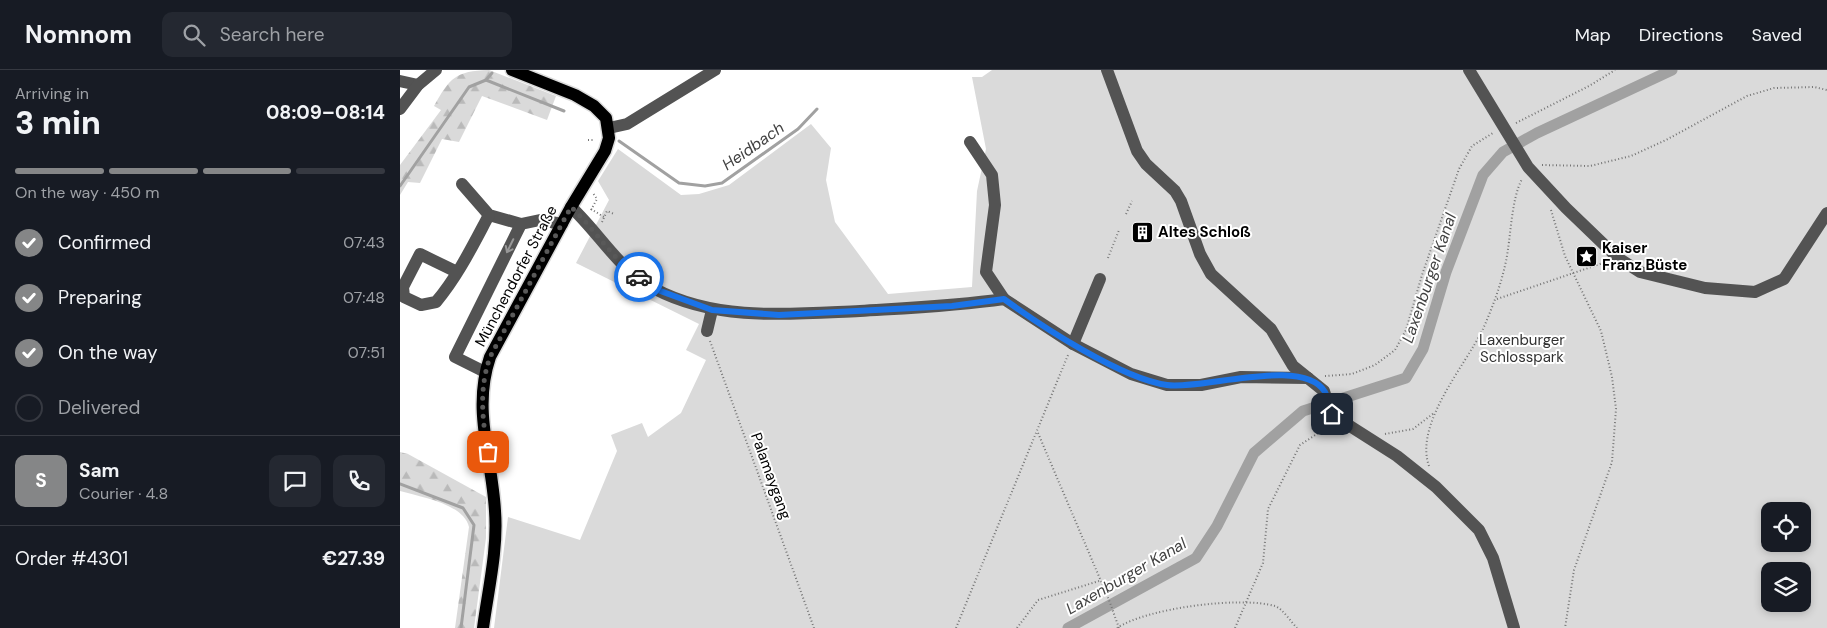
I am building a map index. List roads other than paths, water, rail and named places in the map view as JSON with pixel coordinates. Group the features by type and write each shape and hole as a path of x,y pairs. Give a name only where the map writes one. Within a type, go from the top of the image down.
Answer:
{"main road":[{"path":"512,70 575,95 594,106 606,118 609,128"},
{"name":"Münchendorfer Straße","path":"483,628 496,528 492,476 481,405 485,372 490,357 571,207 605,152 609,138 609,128"}],"street":[{"path":"400,109 418,85 436,70"},
{"path":"609,128 627,124 714,70"},
{"path":"1107,70 1137,150 1146,164 1175,191 1181,201 1200,254 1211,274 1271,329 1293,366 1324,391 1336,416 1436,488 1479,530 1496,565 1514,628"},
{"path":"1469,70 1528,167 1566,208 1618,258 1640,272 1705,288 1755,292 1784,279 1827,213"},
{"path":"400,81 418,85"},
{"path":"970,142 992,175 995,205 986,272 1004,299 1073,344 1131,374 1167,385 1201,385 1240,377 1308,378"},
{"path":"462,184 489,215 521,224 540,220 562,224"},
{"path":"571,207 588,214 596,233 627,269 655,289 712,310 779,315 952,306 1004,299"},
{"path":"457,272 420,254 403,287 404,297 421,305 436,302 457,272 489,215"},
{"path":"485,372 455,357 521,224"},
{"path":"1073,344 1100,279"},
{"path":"707,331 712,310"}],"waterway":[{"name":"Laxenburger Kanal","path":"1068,628 1196,558 1217,526 1254,453 1303,411 1406,378 1423,349 1446,272 1483,175 1503,152 1537,133 1672,70"},
{"path":"486,80 492,73"},
{"name":"Heidbach","path":"400,186 469,87 486,80 564,111"},
{"name":"Heidbach","path":"619,141 679,183 705,186 722,183 798,129 817,109"},
{"path":"400,484 463,508 474,525 461,628"}],"place":[{"name":"Altes Schloß","path":"1142,232"},
{"name":"Kaiser Franz Büste","path":"1586,257"}],"park label":[{"name":"Laxenburger Schlosspark","path":"1522,348"}]}
